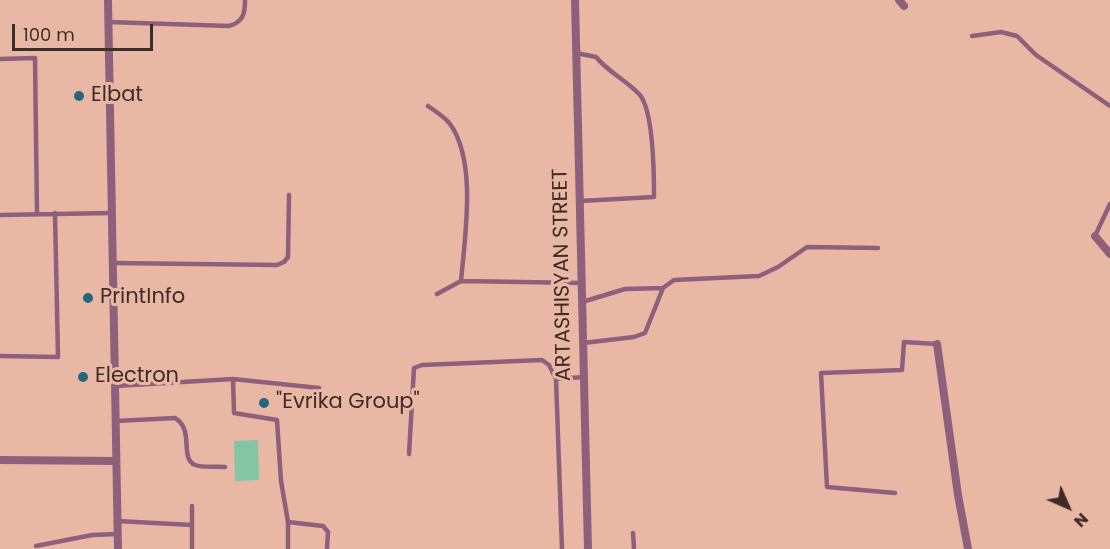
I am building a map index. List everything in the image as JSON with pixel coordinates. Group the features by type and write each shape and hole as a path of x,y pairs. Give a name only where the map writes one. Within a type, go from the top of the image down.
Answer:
{"street":[{"path":"108,0 118,549"},
{"name":"ARTASHISYAN STREET","path":"575,0 588,549"},
{"path":"1095,236 1110,254"},
{"path":"937,344 958,495 968,549"},
{"path":"0,460 116,461"}],"lane":[{"path":"108,22 229,26 238,24 244,16 245,0"},
{"path":"972,36 1001,32 1017,36 1036,55 1110,106"},
{"path":"576,53 596,57 641,96 649,122 653,150 654,196 580,201"},
{"path":"0,59 35,58 37,213"},
{"path":"428,106 450,123 462,152 468,188 461,281"},
{"path":"113,263 277,265 288,257 289,195"},
{"path":"1095,236 1110,204"},
{"path":"0,356 58,357 55,213"},
{"path":"0,215 112,213"},
{"path":"583,343 634,337 645,333 663,288 674,280 759,276 778,267 807,247 878,248"},
{"path":"437,294 461,281 582,282"},
{"path":"582,302 625,289 663,288"},
{"path":"895,493 827,487 821,373 902,370 904,342 937,344"},
{"path":"409,454 414,368 422,365 542,360 549,365 556,380 562,549"},
{"path":"556,380 584,377"},
{"path":"115,386 233,379 319,388"},
{"path":"233,379 234,413 277,420 281,481 288,522 288,549"},
{"path":"115,421 175,418 182,422 186,430 187,457 191,462 196,465 225,467"},
{"path":"192,506 192,549"},
{"path":"117,521 192,525"},
{"path":"288,522 323,526 328,532 327,549"},
{"path":"633,533 634,549"},
{"path":"36,546 92,535 117,534"}],"green space":[{"path":"258,440 259,480 235,481 234,441"}],"place":[{"name":"Elbat","path":"79,96"},
{"name":"PrintInfo","path":"88,298"},
{"name":"Electron","path":"83,377"},
{"name":"\"Evrika Group\"","path":"264,403"}]}
